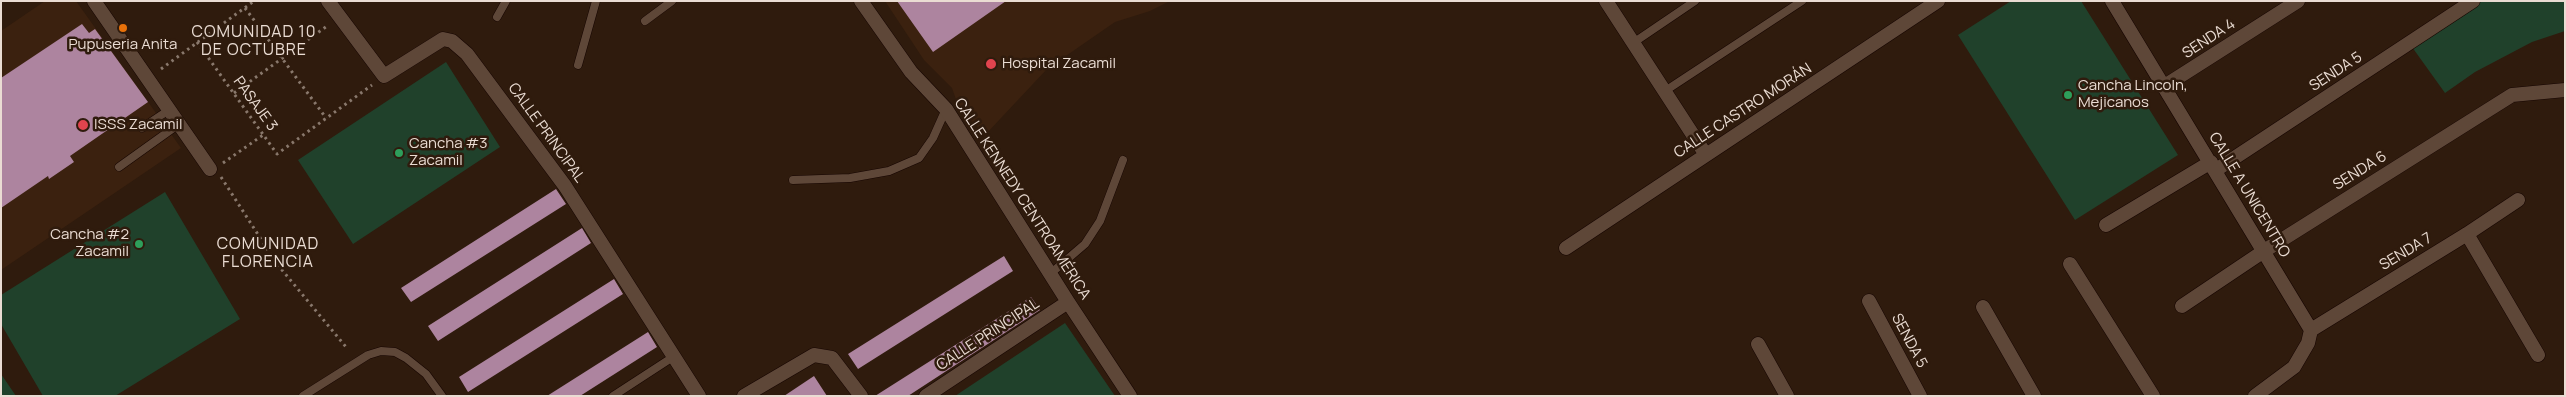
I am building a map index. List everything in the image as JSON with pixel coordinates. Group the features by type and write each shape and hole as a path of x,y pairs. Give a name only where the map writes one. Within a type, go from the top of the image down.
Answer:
{"street":[{"path":"94,1 210,169"},
{"name":"CALLE PRINCIPAL","path":"328,1 384,76 444,39 452,41 467,54 564,186 699,396"},
{"name":"CALLE KENNEDY CENTROAMÉRICA","path":"861,1 911,72 946,109 1050,274 1130,396"},
{"path":"1606,1 1706,155"},
{"name":"CALLE CASTRO MORÁN","path":"1566,248 1938,1"},
{"name":"SENDA 4","path":"2163,87 2298,1"},
{"name":"SENDA 5","path":"2106,225 2213,166 2473,1"},
{"name":"CALLE A UNICENTRO","path":"2116,3 2163,87 2213,166 2310,330"},
{"name":"SENDA 6","path":"2182,306 2264,251 2512,95 2565,90"},
{"name":"SENDA 7","path":"2310,330 2467,234 2518,200"},
{"path":"2467,234 2538,355"},
{"path":"2070,264 2153,396"},
{"name":"SENDA 5","path":"1869,301 1920,396"},
{"name":"CALLE PRINCIPAL","path":"926,396 1068,302"},
{"path":"1982,307 2034,396"},
{"path":"2256,396 2294,367 2308,343 2310,330"},
{"path":"1758,344 1787,396"},
{"path":"744,396 814,355 832,358 861,396"}],"lane":[{"path":"497,17 506,1"},
{"path":"578,65 596,1"},
{"path":"645,21 672,1"},
{"path":"1633,43 1695,1"},
{"path":"1664,91 1802,1"},
{"path":"793,180 850,178 881,173 919,158 933,138 946,109"},
{"path":"142,128 169,110"},
{"path":"119,167 179,124"},
{"path":"1050,274 1084,244 1100,221 1123,160"},
{"path":"303,396 368,355 381,351 395,352 406,358 426,374 442,396"},
{"path":"613,396 673,357"}],"path":[{"path":"161,68 254,1"},
{"path":"245,8 326,118 379,80"},
{"path":"234,93 332,22"},
{"name":"PASAJE 3","path":"197,42 277,154 326,118"},
{"path":"264,135 216,169 277,264 346,347"}],"shaded area":[{"name":"ISSS Zacamil","path":"45,1 76,1 181,148 1,270 1,31"},
{"name":"Hospital Zacamil","path":"885,1 1170,1 1150,11 1115,22 1047,69 986,134 964,115 959,108 952,88 924,60"}],"green space":[{"name":"Cancha Lincoln, Mejicanos","path":"2011,1 2081,1 2178,155 2075,220 1958,35"},
{"path":"2481,1 2565,1 2565,31 2532,42 2475,72 2445,93 2412,47"},
{"name":"Cancha #3 Zacamil","path":"446,62 500,147 353,244 298,160"},
{"name":"Cancha #2 Zacamil","path":"165,192 240,319 115,396 43,396 1,324 1,295"},
{"path":"1065,323 1115,396 955,396 967,388"},
{"path":"1,374 16,396 1,396"}],"building":[{"path":"897,1 1006,1 933,52"},
{"path":"82,24 89,33 95,29 148,102 70,156 74,162 49,179 48,176 1,208 1,78"},
{"path":"556,189 566,204 411,302 401,288"},
{"path":"582,228 591,243 438,341 428,326"},
{"path":"1004,256 1013,271 858,369 848,354"},
{"path":"614,279 623,294 468,392 459,377"},
{"path":"1031,297 1040,310 908,396 875,396"},
{"path":"648,332 657,347 580,396 547,396"},
{"path":"814,376 827,396 784,396"}],"place":[{"name":"Pupuseria Anita","path":"123,28"},
{"name":"Hospital Zacamil","path":"991,64"},
{"name":"Cancha Lincoln, Mejicanos","path":"2068,95"},
{"name":"ISSS Zacamil","path":"83,125"},
{"name":"Cancha #3 Zacamil","path":"399,153"},
{"name":"Cancha #2 Zacamil","path":"139,244"}],"district":[{"name":"COMUNIDAD 10 DE OCTUBRE","path":"254,42"},
{"name":"COMUNIDAD FLORENCIA","path":"268,254"}]}
